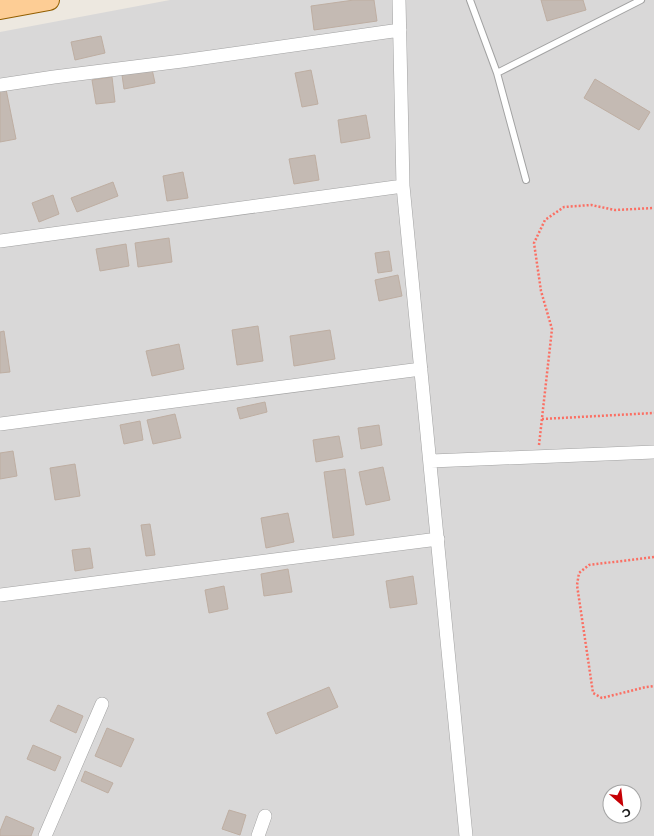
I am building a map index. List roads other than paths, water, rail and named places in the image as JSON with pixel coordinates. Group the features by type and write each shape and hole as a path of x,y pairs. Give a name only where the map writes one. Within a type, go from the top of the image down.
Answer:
{"main road":[{"path":"0,10 49,0"}],"street":[{"path":"400,0 403,186 431,461 466,836"},
{"path":"0,85 400,30"},
{"path":"0,241 403,186"},
{"path":"0,424 421,369"},
{"path":"431,461 654,452"},
{"path":"0,595 438,539"},
{"path":"45,836 102,704"},
{"path":"258,836 266,816"}],"lane":[{"path":"470,0 497,73 526,180"},
{"path":"497,73 641,0"}]}
